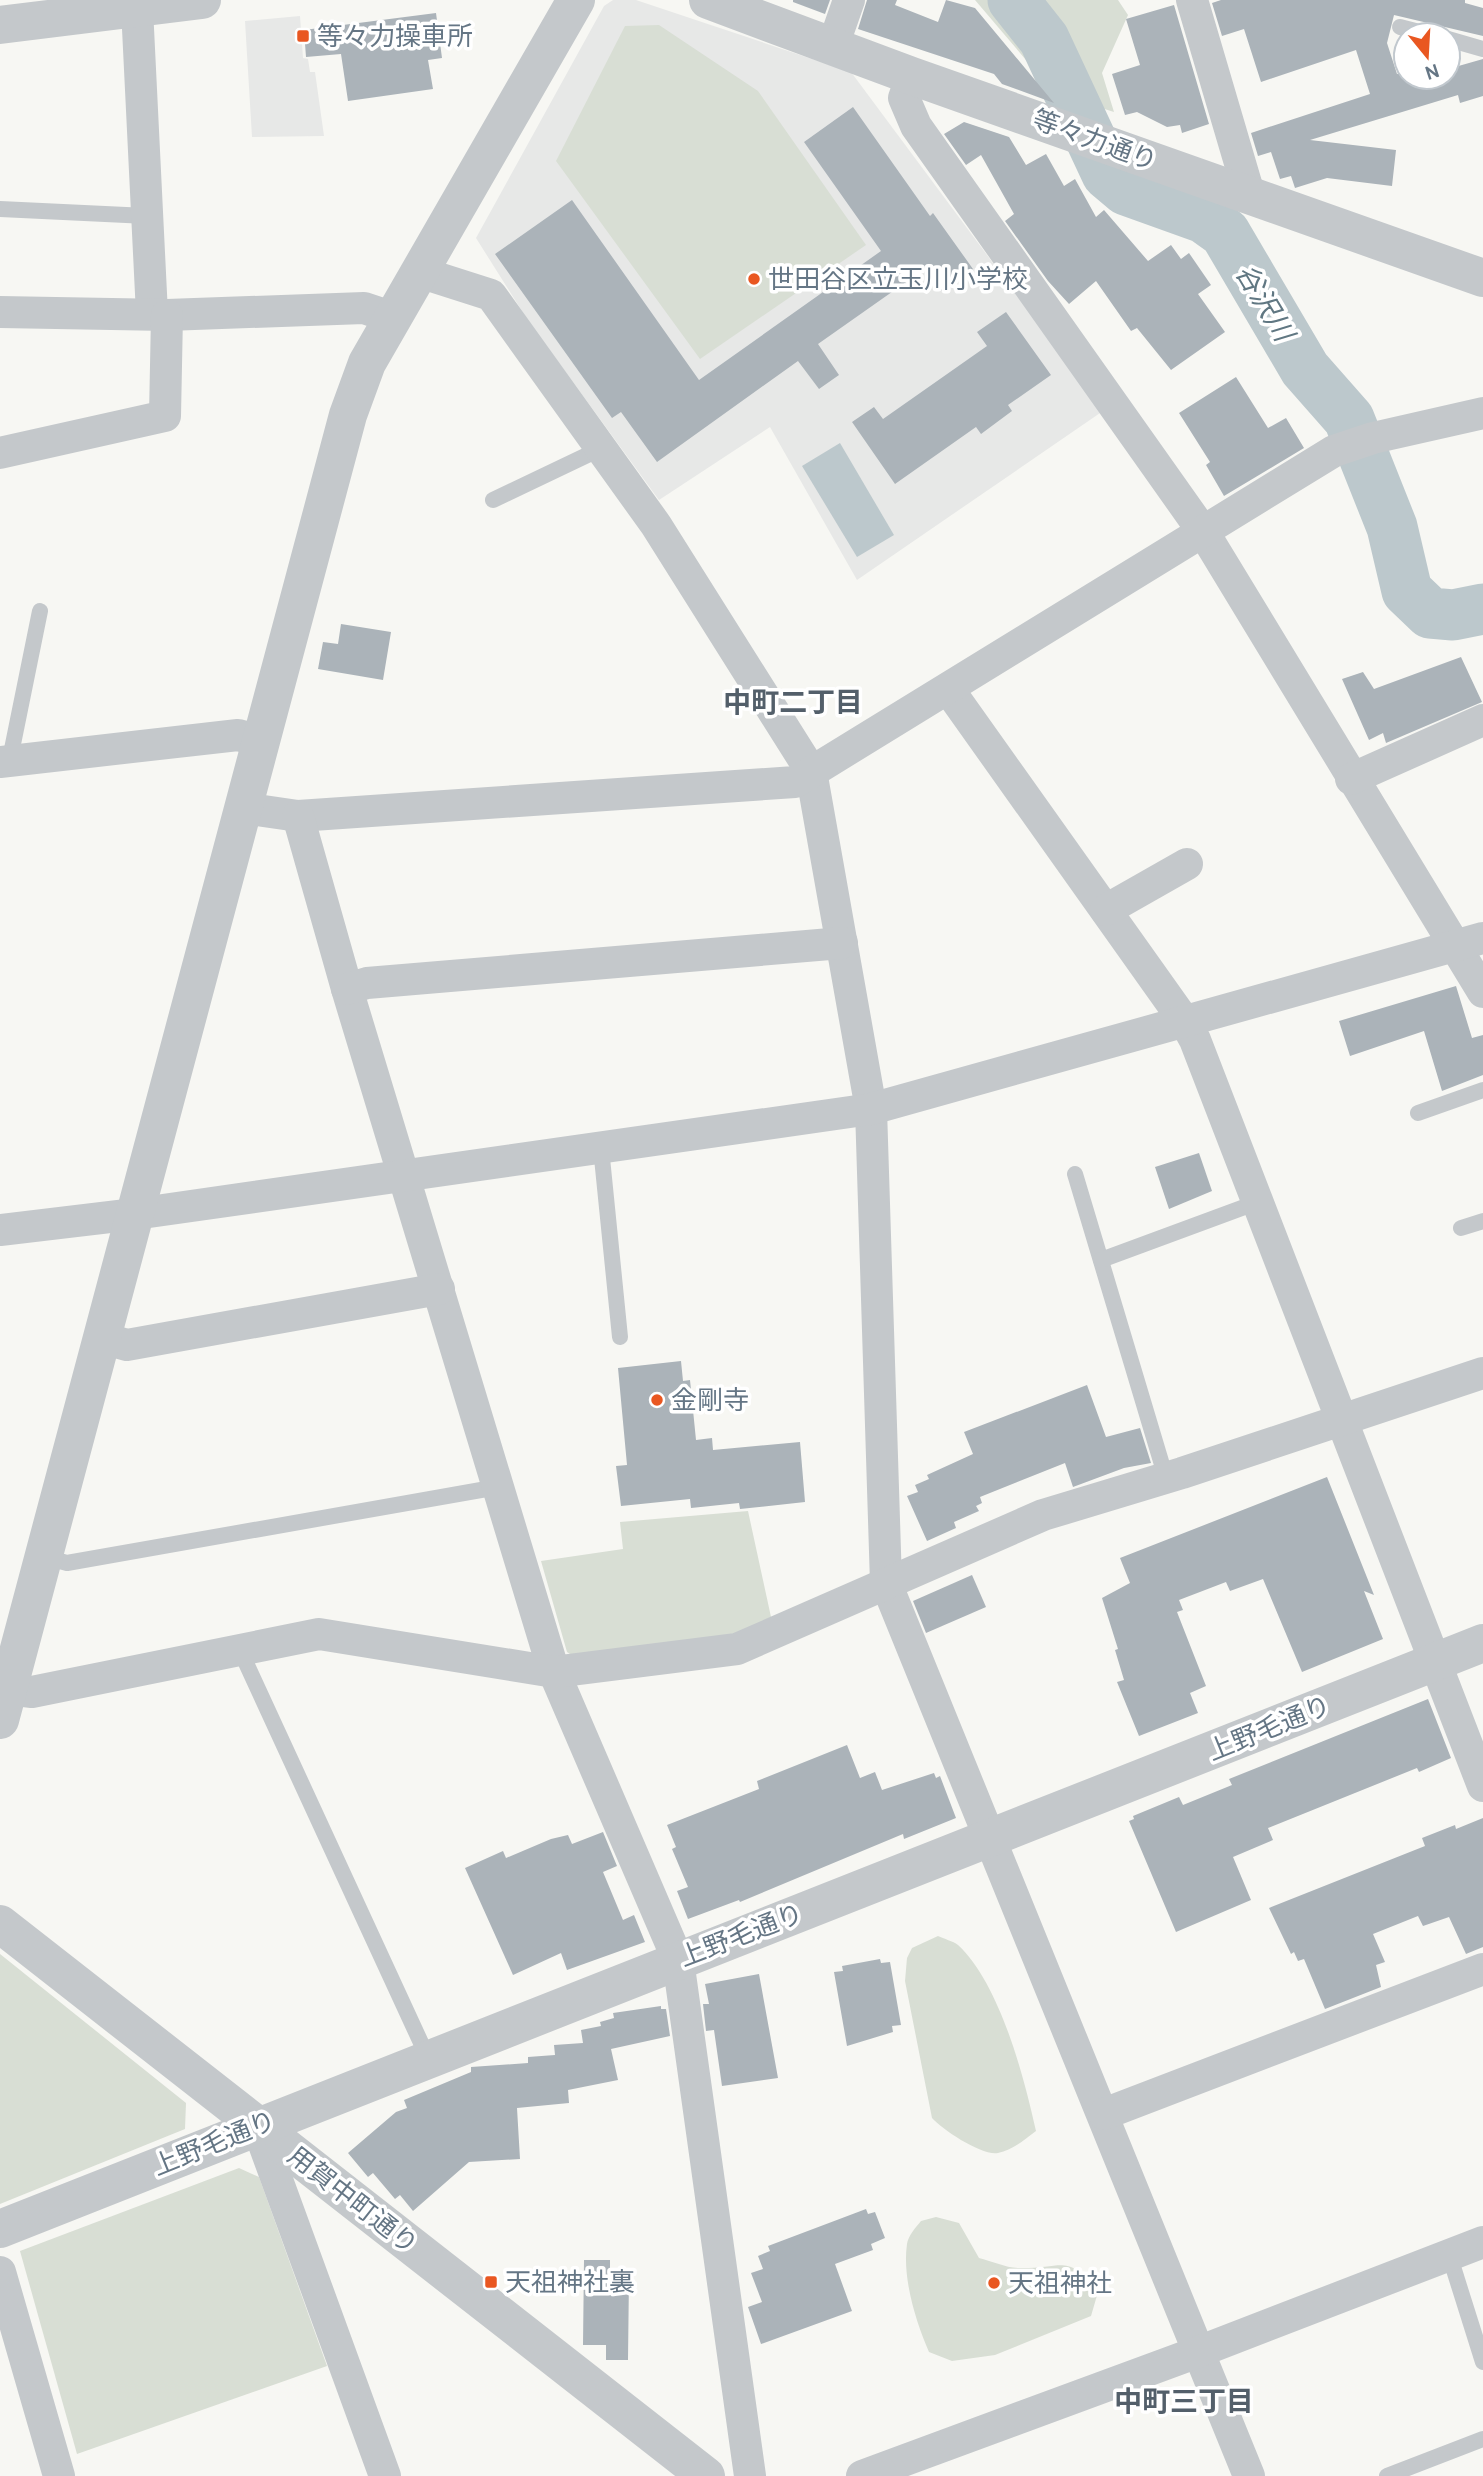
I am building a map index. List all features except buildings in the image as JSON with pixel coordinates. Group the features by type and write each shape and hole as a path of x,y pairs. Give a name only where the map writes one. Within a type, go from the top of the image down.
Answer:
{"street":[{"path":"0,25 98,6 137,8 202,0"},
{"path":"4,1705 348,415 367,363 576,0"},
{"name":"等々力通り","path":"708,0 912,76 1483,278"},
{"path":"833,47 849,0"},
{"path":"1192,0 1250,197"},
{"path":"0,453 165,416 160,315 147,216 137,8"},
{"path":"912,76 904,98 916,126 1204,533 1352,779 1469,942 1483,992"},
{"path":"419,272 491,295 656,525 811,771 871,1110 886,1583 1249,2476"},
{"path":"0,312 160,315 364,308 394,318"},
{"path":"243,808 298,816 786,785 949,690 1334,451 1373,438 1483,413"},
{"path":"949,690 1185,1022 1258,1202 1483,1786"},
{"path":"1352,779 1483,720"},
{"path":"6,762 238,735 260,741"},
{"path":"298,816 347,989 554,1672 678,1960 750,2476"},
{"path":"1106,910 1186,863"},
{"path":"0,1230 135,1214 871,1110 1469,942"},
{"path":"347,989 367,983 842,943"},
{"path":"102,1338 127,1345 439,1290"},
{"path":"4,1705 32,1692 320,1634 554,1672 737,1649 1042,1515 1166,1478 1483,1373"},
{"name":"上野毛通り","path":"0,2229 257,2125 1483,1643"},
{"name":"用賀中町通り","path":"0,1924 706,2476"},
{"path":"1104,2114 1483,1969"},
{"path":"257,2125 385,2476"},
{"path":"862,2476 1198,2352 1483,2242"},
{"path":"0,2272 59,2476"}],"lane":[{"path":"1462,43 1483,48"},
{"path":"0,209 147,216"},
{"path":"492,500 602,448"},
{"path":"6,762 12,749 40,611"},
{"path":"1418,1113 1483,1090"},
{"path":"601,1148 620,1337"},
{"path":"1075,1174 1166,1478"},
{"path":"1101,1260 1258,1202"},
{"path":"1461,1228 1483,1221"},
{"path":"45,1558 66,1563 498,1487"},
{"path":"240,1650 428,2058"},
{"path":"1449,2254 1483,2362"},
{"path":"1387,2476 1483,2439"}],"shaded area":[{"name":"世田谷区立玉川小学校","path":"613,0 636,0 851,72 1103,411 857,580 770,427 659,500 527,319 476,238 604,6"},
{"path":"975,0 1118,0 1128,15 1102,73 1114,112 1054,93"},
{"name":"等々力操車所","path":"300,16 303,58 308,59 310,72 315,72 324,136 252,137 245,21"},
{"path":"659,25 758,91 866,245 700,359 556,161 625,26"},
{"path":"840,443 894,535 857,557 802,466"},
{"path":"748,1511 771,1617 735,1635 579,1660 567,1652 541,1561 623,1549 620,1522"},
{"path":"938,1936 958,1945 986,1983 1008,2032 1025,2085 1036,2131 1003,2152 991,2153 973,2146 953,2135 932,2118 905,1981 907,1958 912,1948"},
{"path":"0,1954 186,2103 185,2129 0,2204"},
{"path":"239,2168 259,2177 327,2366 77,2454 20,2251"},
{"path":"936,2217 959,2223 979,2258 1011,2267 1072,2267 1098,2292 1091,2316 995,2355 952,2361 929,2352 911,2300 906,2257 908,2241 921,2221"}],"waterway":[{"name":"谷沢川","path":"1013,0 1044,39 1107,174 1126,190 1204,218 1225,233 1305,369 1349,419 1392,527 1407,591 1430,613 1453,615 1483,609"}],"place":[{"name":"等々力操車所","path":"303,36"},
{"name":"世田谷区立玉川小学校","path":"754,279"},
{"name":"金剛寺","path":"657,1400"},
{"name":"天祖神社裏","path":"491,2282"},
{"name":"天祖神社","path":"994,2283"}],"district":[{"name":"中町二丁目","path":"793,702"},
{"name":"中町三丁目","path":"1184,2401"}]}
